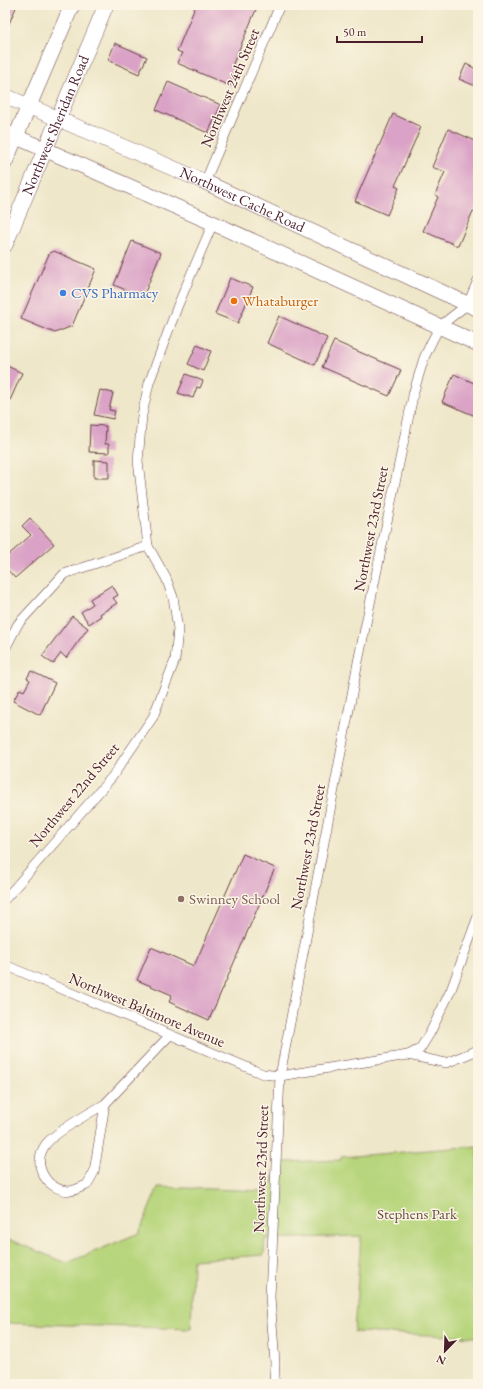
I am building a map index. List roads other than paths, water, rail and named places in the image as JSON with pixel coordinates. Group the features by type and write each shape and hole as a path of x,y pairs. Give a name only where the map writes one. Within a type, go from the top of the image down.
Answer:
{"main road":[{"path":"5,162 11,134 29,106 72,5"},
{"name":"Northwest Sheridan Road","path":"5,245 106,5"},
{"name":"Northwest Cache Road","path":"5,96 205,182 473,307"},
{"path":"11,134 213,223 478,344"}],"street":[{"name":"Northwest 24th Street","path":"205,182 280,5"},
{"name":"Northwest 22nd Street","path":"5,899 112,777 153,717 175,660 178,629 173,597 166,578 148,546 138,461 142,415 149,383 176,310 213,223"},
{"path":"440,326 473,307 478,280"},
{"name":"Northwest 23rd Street","path":"274,1384 275,1363 270,1297 280,1076 358,662 414,391 424,358 440,326"},
{"path":"5,649 18,624 64,574 148,546"},
{"path":"408,1056 420,1049 430,1032 451,990 475,935 478,916"},
{"name":"Northwest Baltimore Avenue","path":"5,965 126,1015 169,1036 263,1074 280,1076"},
{"path":"105,1104 94,1172 87,1185 70,1191 56,1187 45,1178 39,1165 40,1154 47,1142 105,1104 169,1036"},
{"path":"280,1076 408,1056 446,1063 478,1050"}],"place":[{"name":"CVS Pharmacy","path":"63,293"},
{"name":"Whataburger","path":"234,301"},
{"name":"Swinney School","path":"181,899"}],"park label":[{"name":"Stephens Park","path":"417,1214"}]}
